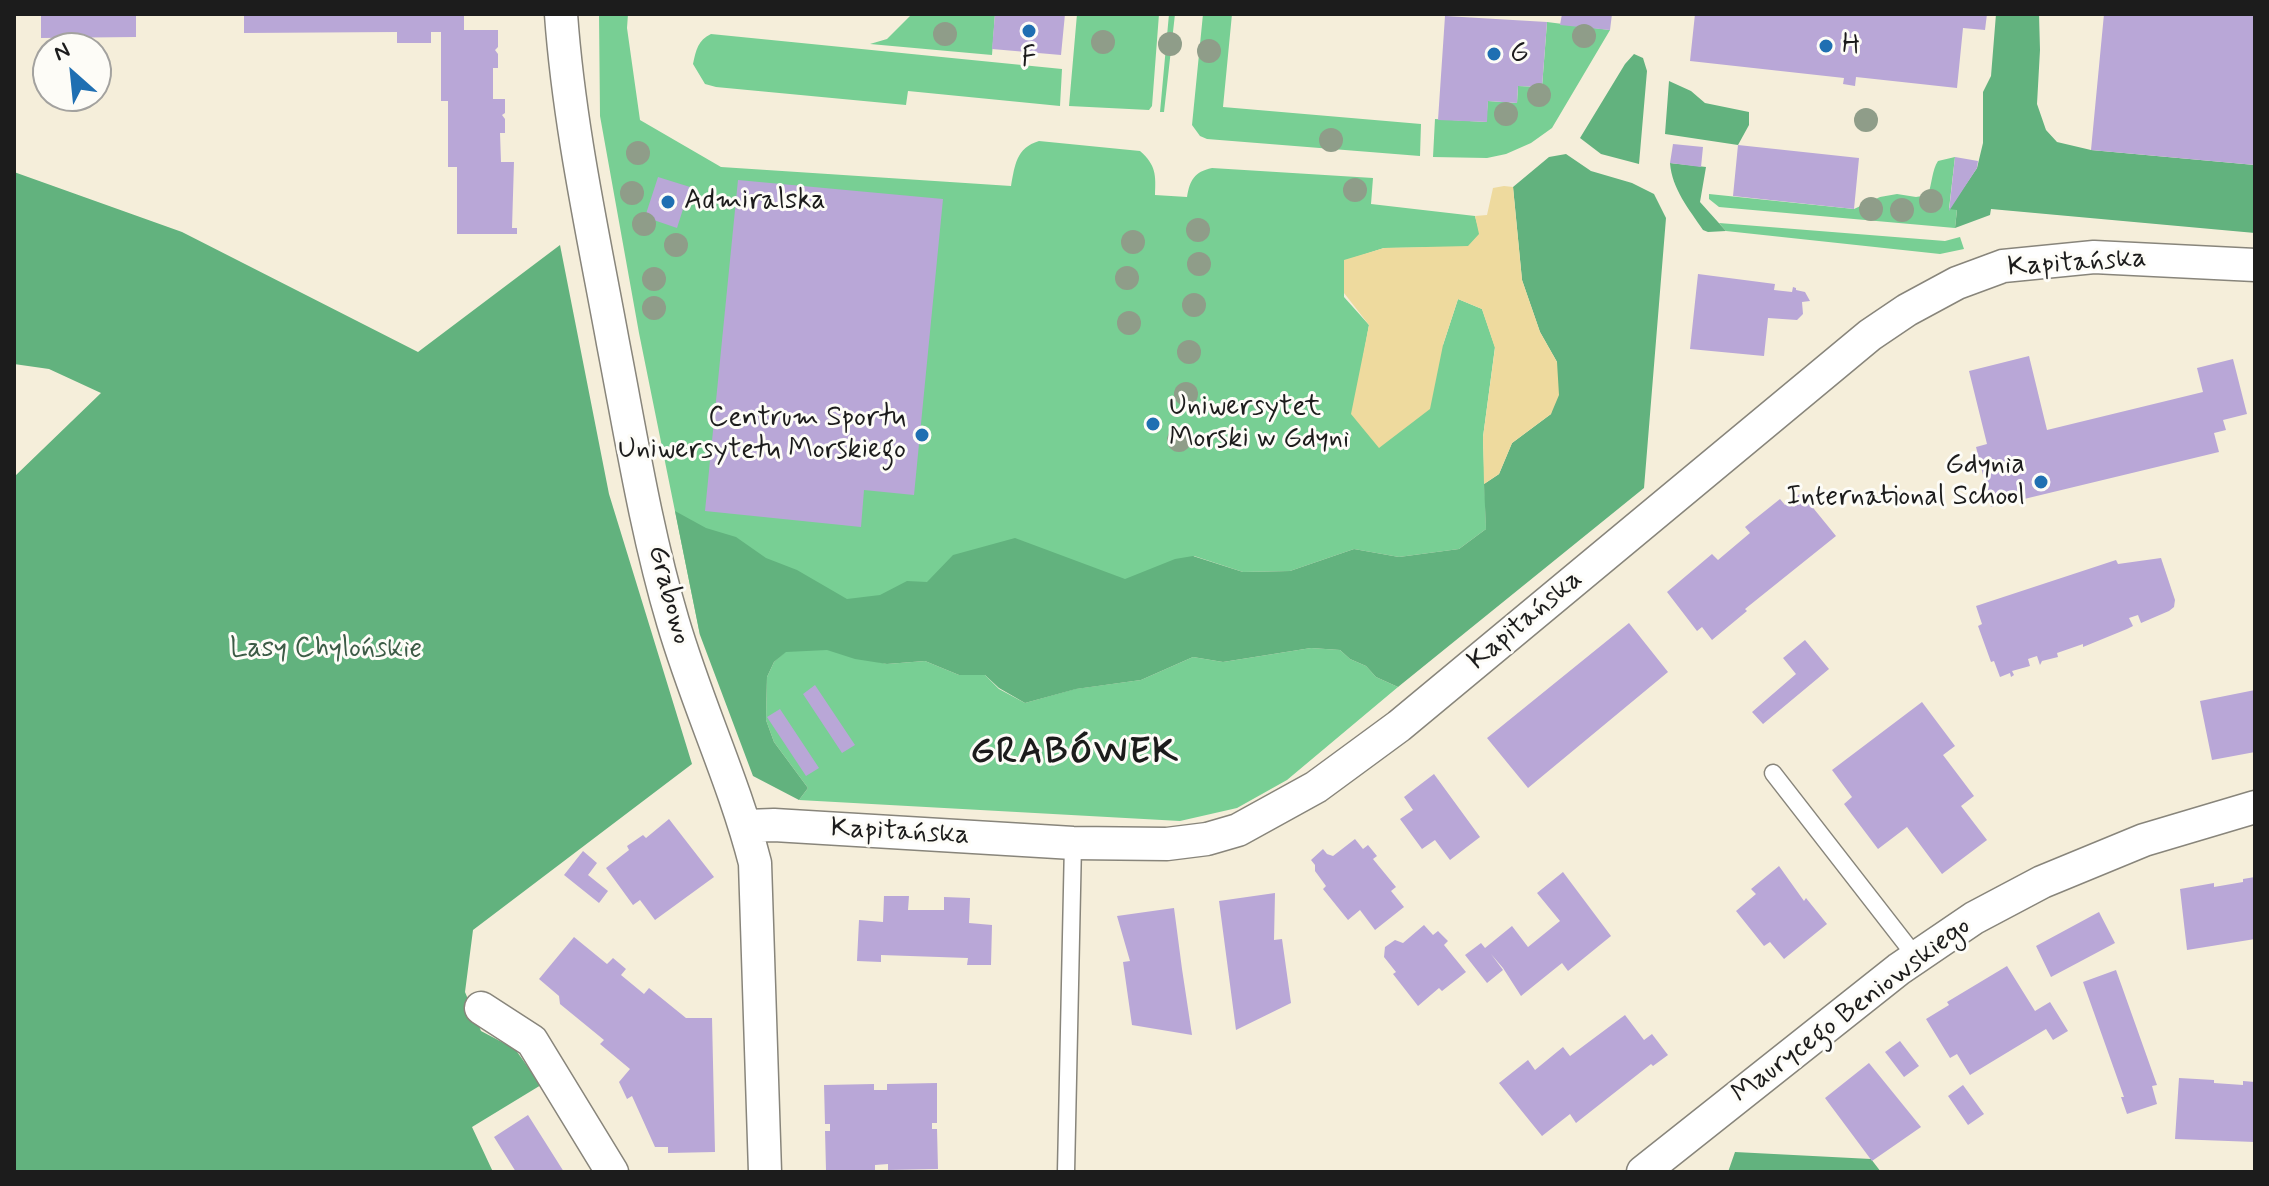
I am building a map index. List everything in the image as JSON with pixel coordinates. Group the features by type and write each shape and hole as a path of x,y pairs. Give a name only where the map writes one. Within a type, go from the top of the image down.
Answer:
{"street":[{"name":"Grabowo","path":"561,14 565,77 579,162 639,479 672,621 746,826 755,863 765,1172"},
{"name":"Kapitańska","path":"746,826 774,825 1073,843 1167,844 1207,839 1259,819 1316,787 1399,726 1870,335 1907,310 1957,283 2003,266 2094,257 2255,265"},
{"name":"Maurycego Beniowskiego","path":"1643,1172 1916,957 1974,918 2042,882 2144,840 2255,807"},
{"path":"481,1008 532,1041 612,1172"}],"lane":[{"path":"1773,773 1916,957"},
{"path":"1066,1172 1073,843"}],"green space":[{"path":"599,14 628,14 627,28 640,120 721,167 1011,186 1021,153 1039,141 1140,151 1154,171 1155,195 1187,197 1194,178 1212,168 1373,178 1371,204 1475,216 1480,234 1468,247 1384,248 1344,261 1344,297 1369,325 1361,369 1443,345 1458,299 1482,309 1495,347 1483,437 1486,529 1459,549 1399,557 1354,549 1290,571 1243,572 1194,556 1169,639 831,650 887,664 925,661 959,675 985,675 999,689 1025,703 1075,689 1141,680 1193,657 1223,662 1311,648 1340,650 1350,659 1366,666 1376,677 1398,687 1287,780 1237,808 1180,821 799,800 808,788 774,742 766,720 767,677 774,662 785,652 700,635 639,333 600,116"},
{"path":"912,14 995,14 992,55 870,44 887,39"},
{"path":"1077,14 1159,14 1152,106 1149,110 1069,106"},
{"path":"1169,14 1175,14 1164,112 1160,112"},
{"path":"1203,14 1232,14 1223,107 1421,124 1420,156 1200,136 1192,125"},
{"path":"1996,14 2039,14 2037,104 2046,130 2057,142 2091,150 2255,165 2255,233 1991,209 1990,215 1955,228 1957,210 1949,209 1977,168 1983,143 1983,92 1991,76"},
{"path":"1547,22 1610,30 1552,128 1531,143 1506,154 1487,158 1433,157 1435,119 1486,122 1488,101 1517,103 1518,86 1542,87"},
{"path":"711,34 1062,69 1060,106 908,91 906,105 716,87 705,84 693,64 700,42"},
{"path":"1634,54 1643,58 1647,71 1639,164 1601,154 1580,138"},
{"path":"1669,81 1691,91 1705,103 1749,112 1749,125 1738,145 1665,134"},
{"path":"1566,154 1591,171 1632,183 1654,194 1666,218 1644,488 1398,687 1376,677 1366,666 1350,659 1340,650 1311,648 1223,662 1193,657 1141,680 1076,689 1025,703 999,688 985,675 959,675 925,661 887,664 855,659 827,650 786,652 774,662 767,677 766,720 774,742 808,788 799,800 753,776 700,635 675,511 706,528 736,537 766,558 797,570 847,599 880,595 907,581 927,582 953,555 1015,538 1125,579 1175,559 1193,556 1243,572 1290,571 1354,549 1399,557 1459,549 1486,529 1484,484 1499,474 1512,443 1551,414 1557,362 1540,332 1522,280 1513,187 1549,157"},
{"path":"1955,157 1949,209 1957,209 1955,228 1719,207 1709,199 1709,194 1854,209 1880,197 1928,195 1938,161"},
{"path":"1670,163 1706,167 1700,202 1726,231 1703,230 1678,190"},
{"name":"Lasy Chylońskie","path":"14,172 182,232 418,352 560,245 609,494 692,764 473,930 465,992 481,1031 515,1049 541,1085 472,1127 493,1172 14,1172 14,477 101,393 49,369 14,364"},
{"path":"1719,223 1945,241 1960,237 1964,249 1940,254 1726,231"},
{"path":"1735,1152 1871,1159 1881,1172 1728,1172"}],"sand":[{"path":"1513,187 1522,280 1540,332 1557,362 1559,395 1551,414 1512,443 1499,474 1484,484 1483,437 1495,348 1482,309 1458,299 1443,345 1430,409 1379,448 1351,414 1369,325 1344,293 1344,260 1384,248 1468,246 1479,234 1475,216 1487,215 1493,188"}],"building":[{"path":"41,14 136,14 136,37 112,37 112,32 41,32"},
{"path":"244,14 464,14 464,30 498,30 498,47 495,50 498,68 493,68 493,99 505,99 505,113 502,115 505,133 500,133 501,162 514,162 512,228 517,228 517,234 457,234 457,167 448,167 448,101 441,101 441,32 431,32 431,43 397,43 397,32 244,33"},
{"name":"F","path":"995,14 1065,14 1061,55 992,49"},
{"name":"G","path":"1562,14 1612,14 1610,30 1560,25"},
{"name":"H","path":"1695,14 1987,14 1985,30 1963,28 1957,88 1856,77 1855,86 1843,84 1844,78 1690,61"},
{"path":"2104,14 2255,14 2255,165 2091,150"},
{"name":"G","path":"1445,16 1547,22 1542,87 1518,86 1517,103 1488,101 1487,122 1438,120"},
{"path":"1673,144 1703,147 1701,167 1670,163"},
{"path":"1738,145 1859,158 1854,209 1733,196"},
{"path":"1955,157 1978,161 1977,168 1949,211"},
{"name":"Admiralska","path":"658,177 690,187 677,228 645,217"},
{"path":"738,180 943,199 914,495 864,490 861,527 705,511"},
{"path":"1698,274 1775,284 1774,290 1792,292 1793,287 1805,292 1810,301 1802,302 1803,314 1797,320 1768,318 1764,356 1690,349"},
{"path":"2029,356 2047,430 2203,392 2197,368 2233,359 2247,414 2223,420 2226,430 2214,433 2219,452 1991,507 1976,447 1987,444 1969,371"},
{"path":"1801,493 1836,536 1745,609 1747,611 1712,640 1702,627 1697,631 1667,592 1712,554 1718,560 1750,533 1745,527 1780,499 1785,505"},
{"path":"2161,558 2175,600 2174,607 2169,611 2141,623 2138,615 2129,618 2133,626 2127,629 2083,647 2083,644 2057,653 2058,657 2042,661 2040,665 2037,656 2028,659 2030,666 2012,671 2014,675 2011,677 2010,673 2000,677 1978,626 1982,624 1976,606 2116,560 2118,564"},
{"path":"1629,623 1668,672 1528,788 1487,738"},
{"path":"1805,640 1829,669 1763,724 1752,712 1796,674 1783,658"},
{"path":"815,685 855,745 842,753 803,694"},
{"path":"2255,690 2255,752 2212,760 2200,701"},
{"path":"1922,702 1955,746 1943,755 1974,796 1961,806 1987,840 1942,874 1907,827 1878,849 1844,804 1852,797 1832,770"},
{"path":"780,709 819,768 806,776 767,717"},
{"path":"1434,774 1480,837 1450,860 1435,840 1422,849 1400,819 1413,810 1404,797"},
{"path":"669,819 714,877 655,920 640,900 633,905 606,868 629,850 627,846 643,835 646,838"},
{"path":"1355,839 1363,849 1368,845 1377,856 1373,859 1396,887 1391,891 1404,907 1375,930 1360,910 1348,920 1323,889 1326,886 1311,860 1323,849 1333,856"},
{"path":"583,851 597,863 588,875 608,891 599,903 564,875"},
{"path":"1779,866 1804,901 1806,898 1827,924 1784,959 1770,942 1764,946 1736,911 1756,894 1751,889"},
{"path":"1563,872 1611,936 1568,971 1562,963 1521,996 1503,968 1491,954 1503,970 1487,983 1465,955 1481,943 1485,948 1512,926 1528,947 1560,921 1537,893"},
{"path":"2255,877 2255,939 2187,950 2180,889 2214,883 2214,887"},
{"path":"1275,893 1274,940 1282,939 1291,1003 1236,1030 1219,901"},
{"path":"884,896 909,896 908,910 944,910 944,897 970,898 969,923 992,925 991,965 967,965 968,958 881,955 881,962 857,961 859,920 883,922"},
{"path":"1174,908 1192,1035 1132,1025 1123,962 1130,961 1117,916"},
{"path":"2099,912 2115,943 2051,977 2036,946"},
{"path":"1424,925 1433,935 1438,931 1448,941 1444,945 1466,972 1442,991 1439,988 1418,1006 1384,957 1385,947 1395,940 1403,943"},
{"path":"574,937 607,964 613,958 626,969 621,975 644,994 649,988 686,1018 712,1018 715,1152 668,1153 668,1147 655,1147 632,1096 627,1099 619,1082 630,1069 600,1044 604,1040 560,1004 559,996 539,979"},
{"path":"2007,966 2035,1011 2050,1002 2068,1031 2053,1040 2046,1029 1970,1075 1957,1054 1950,1058 1926,1019 1949,1005 1947,1002"},
{"path":"2116,970 2157,1085 2152,1086 2157,1104 2127,1114 2121,1097 2124,1097 2083,982"},
{"path":"1625,1015 1644,1040 1652,1034 1668,1055 1653,1066 1651,1064 1576,1123 1570,1114 1542,1136 1499,1083 1528,1060 1535,1070 1563,1047 1570,1056"},
{"path":"1900,1041 1919,1066 1904,1077 1885,1052"},
{"path":"1869,1063 1921,1127 1872,1161 1825,1098"},
{"path":"2179,1078 2243,1085 2243,1081 2255,1082 2255,1142 2175,1139"},
{"path":"937,1083 937,1123 932,1123 932,1129 937,1129 938,1169 888,1170 888,1164 875,1165 875,1170 826,1170 825,1131 830,1131 830,1124 825,1124 824,1085 874,1084 874,1090 887,1090 887,1084"},
{"path":"1963,1085 1984,1114 1968,1125 1948,1096"},
{"path":"528,1115 564,1172 516,1172 494,1137"}],"place":[{"name":"F","path":"1029,31"},
{"name":"H","path":"1826,46"},
{"name":"G","path":"1494,54"},
{"name":"Admiralska","path":"668,202"},
{"name":"Uniwersytet Morski w Gdyni","path":"1153,424"},
{"name":"Centrum Sportu Uniwersytetu Morskiego","path":"922,435"},
{"name":"Gdynia International School","path":"2041,482"}],"district":[{"name":"GRABÓWEK","path":"1075,754"}]}
